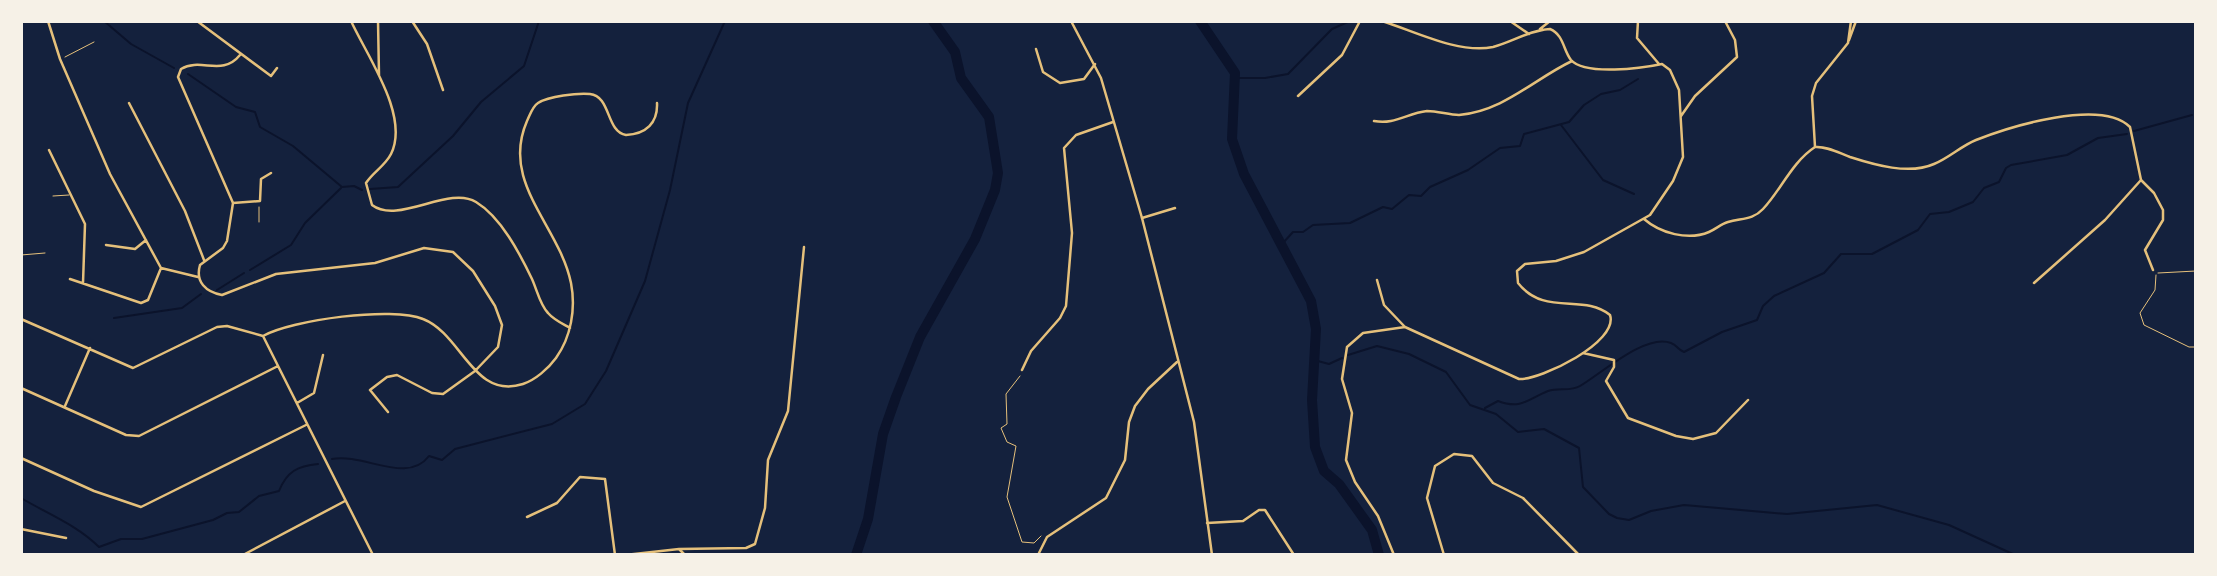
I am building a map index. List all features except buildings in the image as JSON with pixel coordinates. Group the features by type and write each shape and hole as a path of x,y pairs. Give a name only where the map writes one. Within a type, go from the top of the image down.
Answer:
{"street":[{"path":"48,21 60,59 110,174 161,268 198,276 208,291 222,295 276,274 375,263 424,248 453,252 473,271 495,306 502,325 498,347 475,371 443,394 432,393 397,375 387,377 370,390 388,412"},
{"path":"197,21 271,76 277,68"},
{"path":"351,21 396,121 397,134 387,162 366,183 373,205 377,209 391,209 421,206 455,198 474,200 494,218 519,255 547,313 570,328"},
{"path":"378,21 379,79"},
{"path":"412,21 427,44 443,90"},
{"path":"1071,21 1095,64 1142,218 1194,422 1212,555"},
{"path":"1298,96 1342,55 1360,21"},
{"path":"1383,21 1438,41 1478,47 1492,47 1529,34 1549,21"},
{"path":"1510,21 1529,34"},
{"path":"1377,280 1384,305 1405,327 1519,379 1539,377 1583,353 1608,332 1612,323 1610,315 1595,307 1552,304 1533,297 1518,284 1517,271 1525,264 1564,260 1584,252 1644,219 1673,181 1681,163 1680,119 1674,78 1669,68 1659,64 1637,38 1637,21"},
{"path":"1680,119 1695,96 1737,57 1735,40 1725,21"},
{"path":"1847,43 1851,21"},
{"path":"1815,148 1810,111 1816,83 1847,43 1856,21"},
{"path":"1537,31 1555,31 1572,61"},
{"path":"1036,49 1043,72 1060,82 1084,79 1095,64"},
{"path":"198,276 204,260 223,248 227,240 233,203 178,77 181,69 188,65 223,67 240,55"},
{"path":"1374,121 1395,122 1429,111 1458,115 1474,112 1522,93 1542,76 1572,61 1608,70 1659,64"},
{"path":"21,319 133,368 217,327 228,326 263,336 306,321 402,314 435,325 475,371 493,384 503,387 528,382 555,360 570,328 572,286 518,161 520,137 536,104 574,96 596,96 615,129 626,135 649,128 655,121 657,103"},
{"path":"129,103 185,211 204,260"},
{"path":"1815,148 1898,168 1925,167 1973,141 2021,124 2057,117 2104,117 2120,120 2130,127 2141,180 2154,193 2163,210 2163,220 2145,250 2153,270"},
{"path":"1023,370 1036,343 1063,315 1067,299 1072,233 1063,148 1076,135 1114,122"},
{"path":"1644,219 1659,230 1679,234 1709,233 1726,223 1749,218 1762,210 1800,160 1815,148"},
{"path":"49,150 72,195 87,233 83,283"},
{"path":"233,203 260,201 261,178 271,173"},
{"path":"2034,283 2105,220 2141,180"},
{"path":"1142,218 1175,208"},
{"path":"106,245 135,248 146,240"},
{"path":"625,555 678,549 746,548 755,544 765,508 768,460 788,411 804,247"},
{"path":"70,279 141,303 148,300 161,268"},
{"path":"1394,555 1378,516 1355,482 1346,460 1352,413 1342,375 1347,347 1356,336 1378,329 1405,327"},
{"path":"263,336 373,555"},
{"path":"65,407 90,348"},
{"path":"1583,353 1614,360 1614,367 1606,377 1607,385 1628,418 1676,436 1693,439 1716,433 1748,400"},
{"path":"297,403 314,393 323,355"},
{"path":"1038,555 1047,537 1106,498 1125,460 1129,422 1135,406 1148,388 1177,362"},
{"path":"21,388 126,435 142,436 278,366"},
{"path":"21,458 94,491 141,507 306,425"},
{"path":"1444,555 1427,492 1435,466 1459,454 1472,456 1493,483 1523,498 1579,555"},
{"path":"527,517 557,503 580,477 606,479 615,555"},
{"path":"243,555 346,501"},
{"path":"1207,523 1243,521 1259,510 1265,510 1294,555"},
{"path":"21,529 66,538"},
{"path":"678,549 685,555"}],"lane":[{"path":"53,196 72,195"}],"path":[{"path":"60,59 94,42"},
{"path":"259,222 260,201"},
{"path":"21,255 45,253"},
{"path":"2153,270 2169,275 2196,271"},
{"path":"2153,270 2158,283 2140,313 2144,325 2189,347 2196,347"},
{"path":"1023,370 1017,383 1006,394 1007,424 1001,428 1007,442 1016,446 1007,497 1022,542 1034,543 1043,535 1047,537"}],"waterway":[{"path":"104,21 131,44 174,68"},
{"path":"370,189 398,187 453,136 481,102 524,66 539,21"},
{"path":"332,459 344,458 409,468 420,464 429,456 442,460 455,449 552,424 585,404 606,371 645,281 670,190 688,103 725,21"},
{"path":"856,555 868,519 883,434 896,397 920,337 975,239 995,190 998,173 989,117 961,78 955,52 933,21"},
{"path":"1200,21 1235,73 1232,139 1244,174 1311,301 1316,329 1312,400 1315,447 1324,471 1339,484 1372,530 1379,555"},
{"path":"1235,78 1265,78 1288,74 1332,29 1350,21"},
{"path":"188,74 236,107 255,112 260,127 293,146 342,187 354,186 362,190"},
{"path":"1282,244 1293,232 1303,232 1313,225 1350,223 1383,207 1392,209 1409,195 1421,196 1430,187 1468,170 1500,148 1520,146 1524,134 1569,122 1584,105 1601,94 1620,90 1638,79"},
{"path":"2134,131 2192,115"},
{"path":"1561,125 1603,180 1634,194"},
{"path":"1485,408 1498,401 1519,404 1548,391 1576,388 1624,356 1649,344 1661,341 1671,343 1684,352 1722,332 1757,320 1763,306 1774,296 1824,273 1841,254 1872,254 1918,230 1930,214 1949,212 1973,202 1984,188 1999,182 2006,168 2011,165 2067,155 2098,138 2127,134"},
{"path":"250,270 291,245 305,223 341,188"},
{"path":"217,290 244,273"},
{"path":"114,318 182,308 201,294"},
{"path":"1348,355 1377,346 1409,354 1446,372 1470,405 1496,414 1518,432 1544,429 1579,448 1583,487 1609,514 1617,518 1629,520 1651,511 1684,505 1787,514 1877,505 1949,525 2015,555"},
{"path":"1314,360 1329,364 1342,358"},
{"path":"21,498 72,526 99,547 121,539 142,539 213,520 227,513 239,512 259,496 279,491 294,471 318,464"}]}
